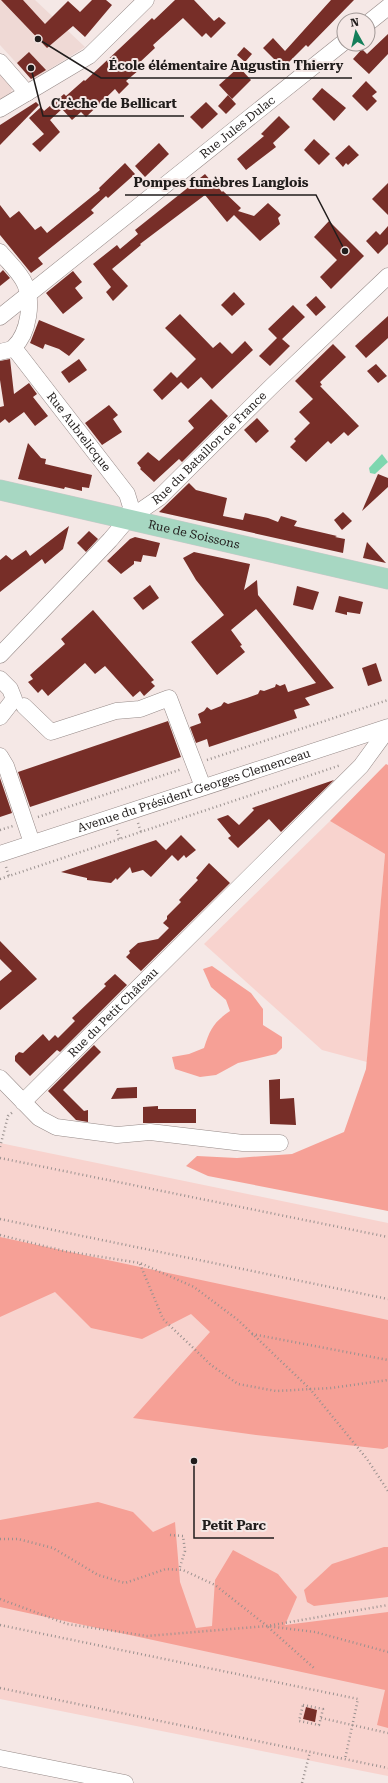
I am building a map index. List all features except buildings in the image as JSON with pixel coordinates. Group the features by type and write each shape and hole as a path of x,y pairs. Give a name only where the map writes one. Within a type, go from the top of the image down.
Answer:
{"main road":[{"name":"Rue de Soissons","path":"0,490 388,579"}],"street":[{"path":"0,109 89,56 146,0"},
{"path":"376,17 388,7"},
{"name":"Rue Jules Dulac","path":"0,317 336,48"},
{"path":"0,62 27,93"},
{"path":"0,252 24,282 29,294 27,322 23,335 7,350"},
{"name":"Rue du Bataillon de France","path":"0,655 110,540 127,520 159,498 272,386 388,276"},
{"name":"Rue Aubrelicque","path":"7,350 127,494 130,507 127,520"},
{"path":"0,679 10,689 14,699 0,717"},
{"path":"24,706 51,732 116,711 140,709 169,698 203,787"},
{"name":"Avenue du Président Georges Clemenceau","path":"0,854 388,728"},
{"name":"Rue du Petit Château","path":"23,1102 361,766 388,728"},
{"path":"0,756 6,766 32,843"},
{"path":"0,1078 39,1118 56,1127 117,1135 150,1132 243,1143 280,1143"},
{"path":"0,1758 81,1779 125,1783"}],"path":[{"path":"0,879 344,764"},
{"path":"0,1147 5,1126"},
{"path":"0,1158 388,1237"},
{"path":"0,1219 388,1299"},
{"path":"0,1235 64,1251 140,1263 194,1287 238,1320 310,1389 368,1459 388,1491"},
{"path":"140,1263 163,1319 211,1365 238,1384 276,1391 310,1389 388,1380"},
{"path":"252,1334 388,1360"},
{"path":"170,1535 183,1536 185,1551 179,1570"},
{"path":"0,1539 18,1539 53,1548 98,1575 125,1583 166,1569 183,1570 215,1585 267,1626 314,1668"},
{"path":"0,1598 67,1624 147,1636 267,1626 388,1605"},
{"path":"0,1625 358,1699 345,1759"},
{"path":"267,1626 315,1632 388,1652"},
{"path":"0,1688 388,1768"},
{"path":"302,1705 323,1709 321,1718 319,1725 299,1721 302,1705"},
{"path":"321,1718 388,1733"},
{"path":"302,1783 310,1752"}],"shaded area":[{"path":"0,0 35,0 85,47 32,80 0,45"},
{"path":"0,75 12,88 11,93 0,100"},
{"path":"382,454 388,462 375,474 370,473 369,468"},
{"path":"386,764 388,765 388,1211 208,1176 186,1166 197,1156 237,1158 292,1154 344,1132 366,1069 385,854 330,821"},
{"path":"330,821 385,854 367,1062 322,1050 204,944"},
{"path":"212,966 251,993 263,1009 263,1025 282,1037 282,1048 276,1054 238,1063 216,1075 200,1077 175,1069 172,1057 189,1054 204,1048 213,1026 230,1011 226,1000 211,987 203,969"},
{"path":"0,1143 388,1223 388,1776 0,1699"},
{"path":"0,1237 388,1320 388,1447 383,1449 256,1435 133,1418 210,1332 191,1314 142,1339 91,1328 55,1292 0,1317"},
{"path":"98,1502 133,1512 153,1532 175,1522 180,1582 196,1628 212,1626 215,1580 233,1550 278,1574 297,1597 285,1625 388,1612 388,1728 377,1725 385,1690 0,1607 0,1520"},
{"path":"388,1547 388,1597 314,1606 307,1602 304,1590 332,1564"}],"place":[{"name":"École élémentaire Augustin Thierry","path":"38,39"},
{"name":"Crèche de Bellicart","path":"31,68"},
{"name":"Pompes funèbres Langlois","path":"345,251"},
{"name":"Petit Parc","path":"194,1461"}]}
